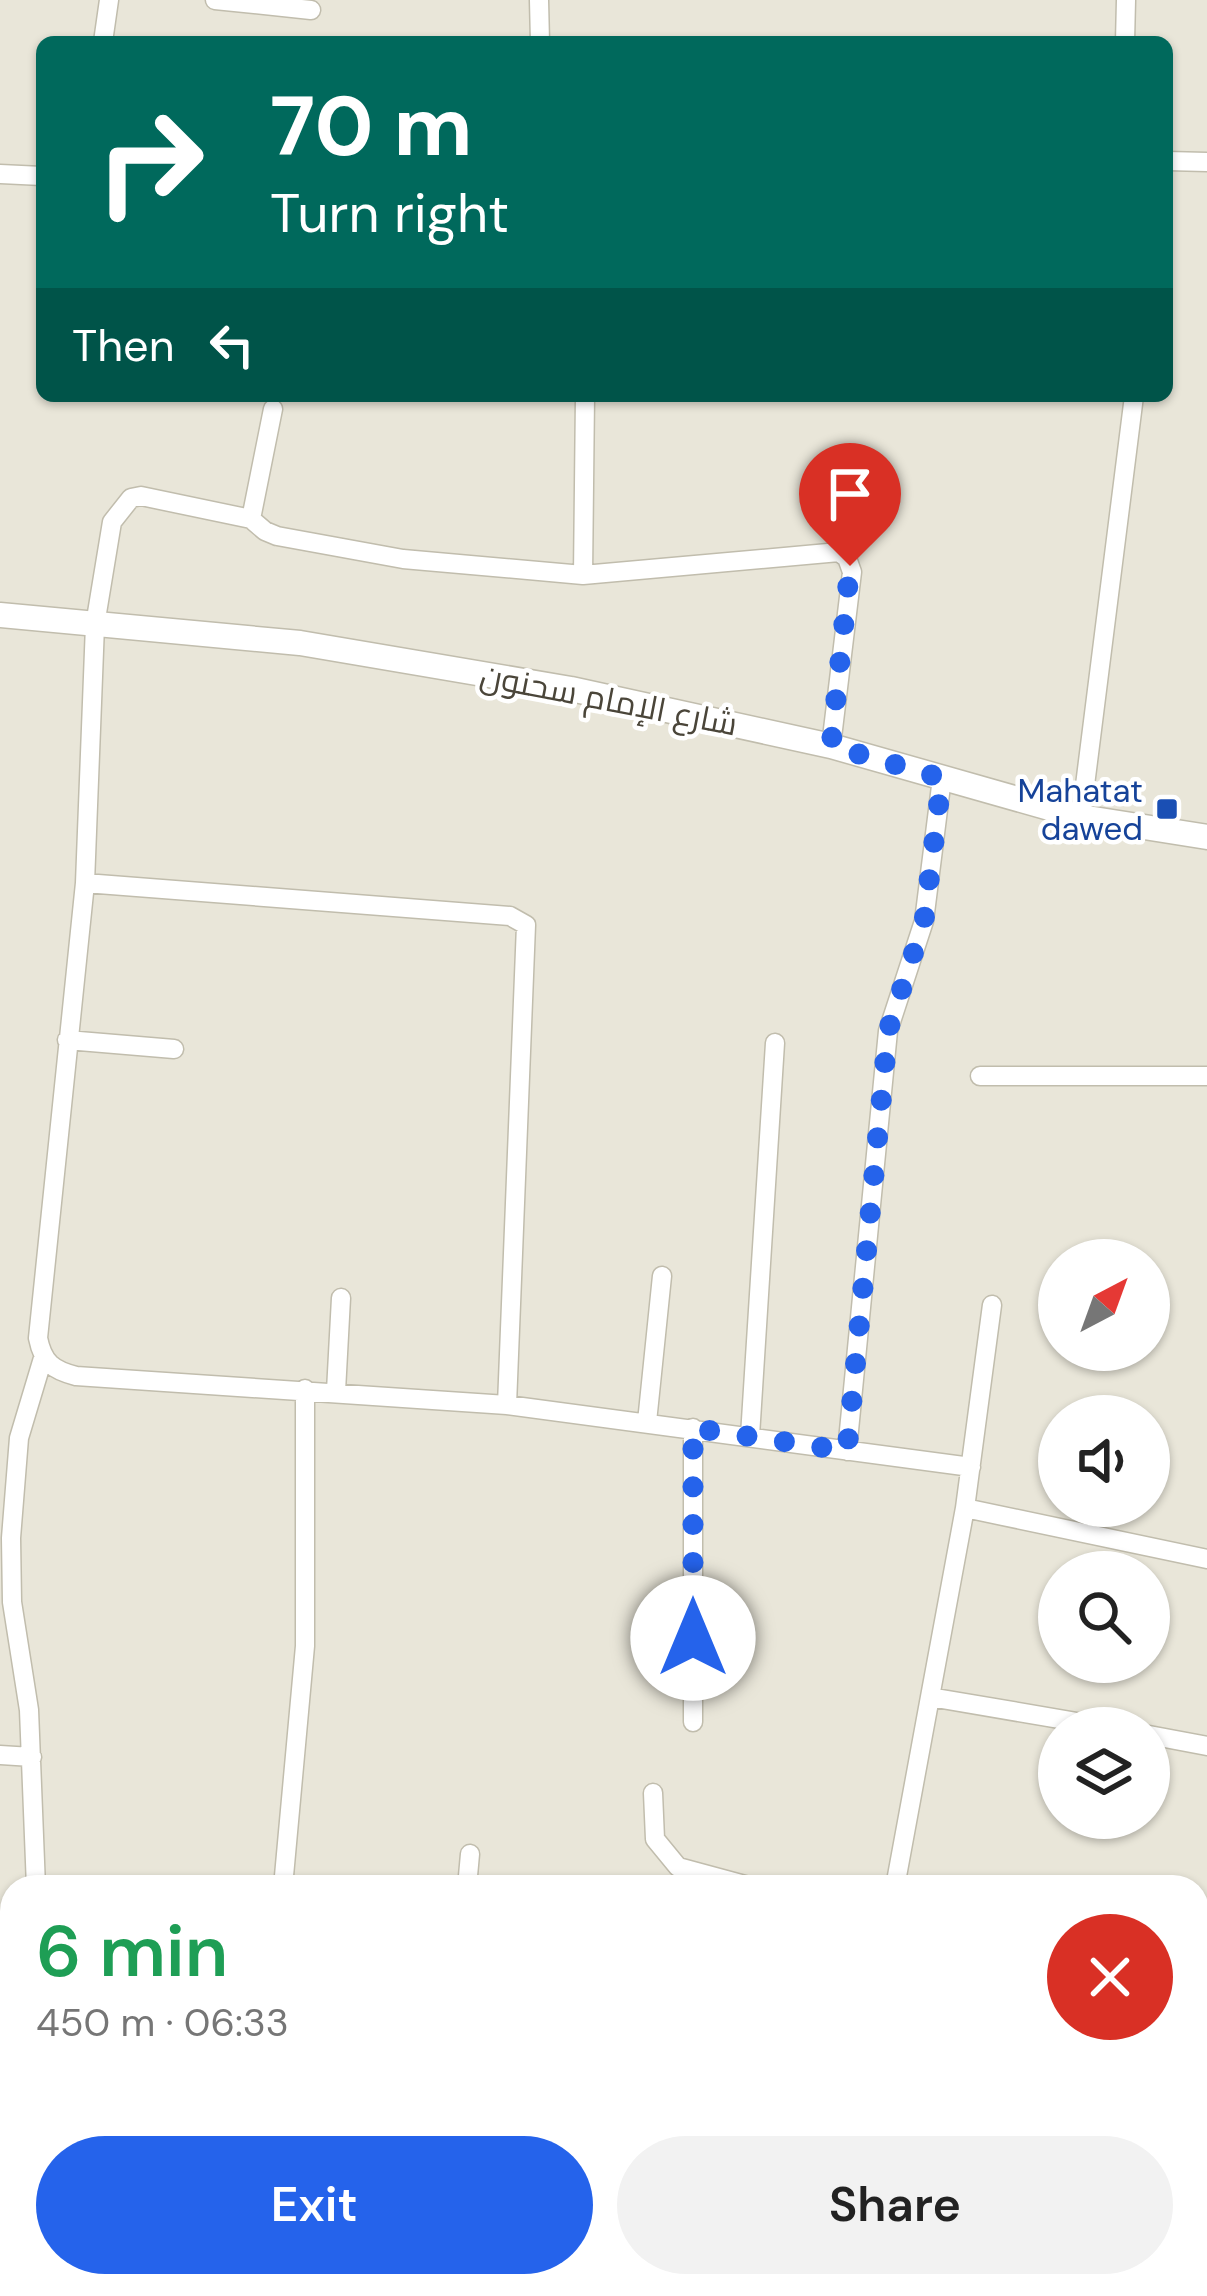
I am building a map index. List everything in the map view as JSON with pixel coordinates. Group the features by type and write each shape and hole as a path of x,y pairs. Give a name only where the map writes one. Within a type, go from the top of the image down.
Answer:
{"street":[{"path":"104,36 109,0"},
{"path":"215,0 311,10"},
{"path":"538,0 540,36"},
{"path":"1125,36 1126,0"},
{"path":"1173,160 1207,162"},
{"path":"0,174 36,176"},
{"path":"583,575 585,402"},
{"path":"1082,817 1132,402"},
{"path":"251,519 273,409"},
{"path":"831,746 852,572 844,554 583,575 403,559 271,534 251,519 141,496 131,498 112,522 95,625 85,883 38,1338 51,1368 76,1376 507,1405 971,1467"},
{"name":"شارع الإمام سحنون","path":"0,615 300,643 611,697 831,746 1082,817 1207,837"},
{"path":"847,1451 888,1031 924,921 942,778"},
{"path":"85,883 510,916 526,925 507,1405"},
{"path":"67,1040 174,1049"},
{"path":"749,1436 775,1043"},
{"path":"980,1076 1207,1076"},
{"path":"647,1422 662,1276"},
{"path":"336,1391 341,1298"},
{"path":"897,1875 965,1508 992,1305"},
{"path":"36,1875 27,1685 12,1602 11,1522 20,1438 43,1358"},
{"path":"285,1875 305,1646 305,1389"},
{"path":"693,1428 693,1722"},
{"path":"965,1508 1207,1559"},
{"path":"930,1697 1038,1715"},
{"path":"1170,1739 1207,1746"},
{"path":"0,1755 32,1757"},
{"path":"653,1793 655,1839 678,1867 708,1875"},
{"path":"468,1875 470,1854"}],"shaded area":[{"path":"0,0 1207,0 1207,1875 0,1875"}],"place":[{"name":"Mahatat dawed","path":"1167,809"}],"route":[{"path":"693,1638 693,1428 847,1451 888,1031 922,930 942,778 831,746 850,566"}]}
